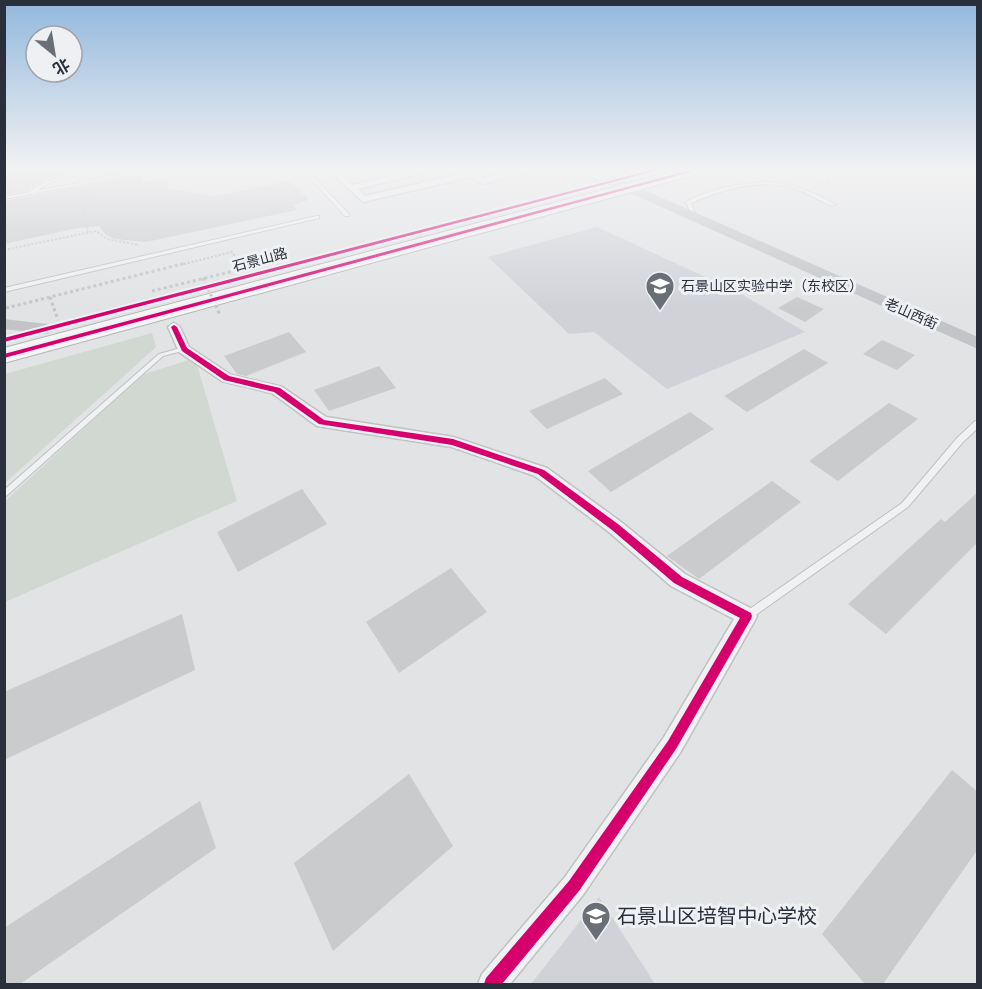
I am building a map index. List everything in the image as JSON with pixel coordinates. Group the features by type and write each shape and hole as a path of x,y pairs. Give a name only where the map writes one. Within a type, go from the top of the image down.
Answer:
{"highway":[{"name":"石景山路","path":"4,340 245,272 491,215"},
{"name":"石景山路","path":"4,356 513,215"}],"street":[{"name":"老山西街","path":"694,216 978,344"},
{"path":"4,324 53,325"},
{"path":"174,327 184,350 227,378 277,390 322,422 453,442 541,472 615,527 678,580 747,616 672,745 574,886 492,984"}],"lane":[{"path":"4,290 317,217"},
{"path":"4,495 161,355 184,350"},
{"path":"747,616 905,505 960,440 978,423"}],"path":[{"path":"84,215 88,232"},
{"path":"4,250 96,231 107,240 123,244 154,244 158,255"},
{"path":"4,308 232,252 245,272 203,278 152,291"},
{"path":"203,278 220,315"},
{"path":"50,297 53,325"}],"shaded area":[{"name":"石景山区实验中学（东校区）","path":"597,227 738,292 805,332 667,389 594,332 569,334 488,257"},
{"path":"152,333 156,347 5,483 5,374"},
{"path":"195,358 237,501 5,602 5,501 142,375"},
{"name":"石景山区培智中心学校","path":"599,897 655,984 531,984"}],"building":[{"path":"4,215 273,215 146,242 115,239 106,235 99,226 78,228 4,244"},
{"path":"797,297 824,309 805,322 778,308"},
{"path":"289,332 306,352 246,376 237,374 224,356"},
{"path":"882,340 915,355 897,370 863,354"},
{"path":"804,349 828,363 747,412 724,396"},
{"path":"379,366 396,388 329,411 314,390"},
{"path":"605,378 623,394 547,429 529,411"},
{"path":"889,403 918,419 838,481 809,461"},
{"path":"690,412 714,429 611,492 588,471"},
{"path":"772,481 801,502 699,579 667,556"},
{"path":"302,489 327,524 238,572 217,532"},
{"path":"978,492 978,542 886,634 848,604 941,519 945,522"},
{"path":"451,568 487,612 399,673 366,622"},
{"path":"182,614 195,670 4,760 4,692"},
{"path":"952,770 978,792 978,849 883,984 865,984 822,934"},
{"path":"409,774 453,846 333,951 294,863"},
{"path":"200,801 216,848 20,984 4,984 4,928"}],"cycle path":[{"path":"4,340 484,215"},
{"path":"4,356 528,215"},
{"path":"174,327 184,349 227,378 277,390 322,422 453,442 541,472 615,527 678,580 747,616 672,745 574,886 492,984"}],"place":[{"name":"石景山区实验中学（东校区）","path":"660,312"},
{"name":"石景山区培智中心学校","path":"596,942"}]}
